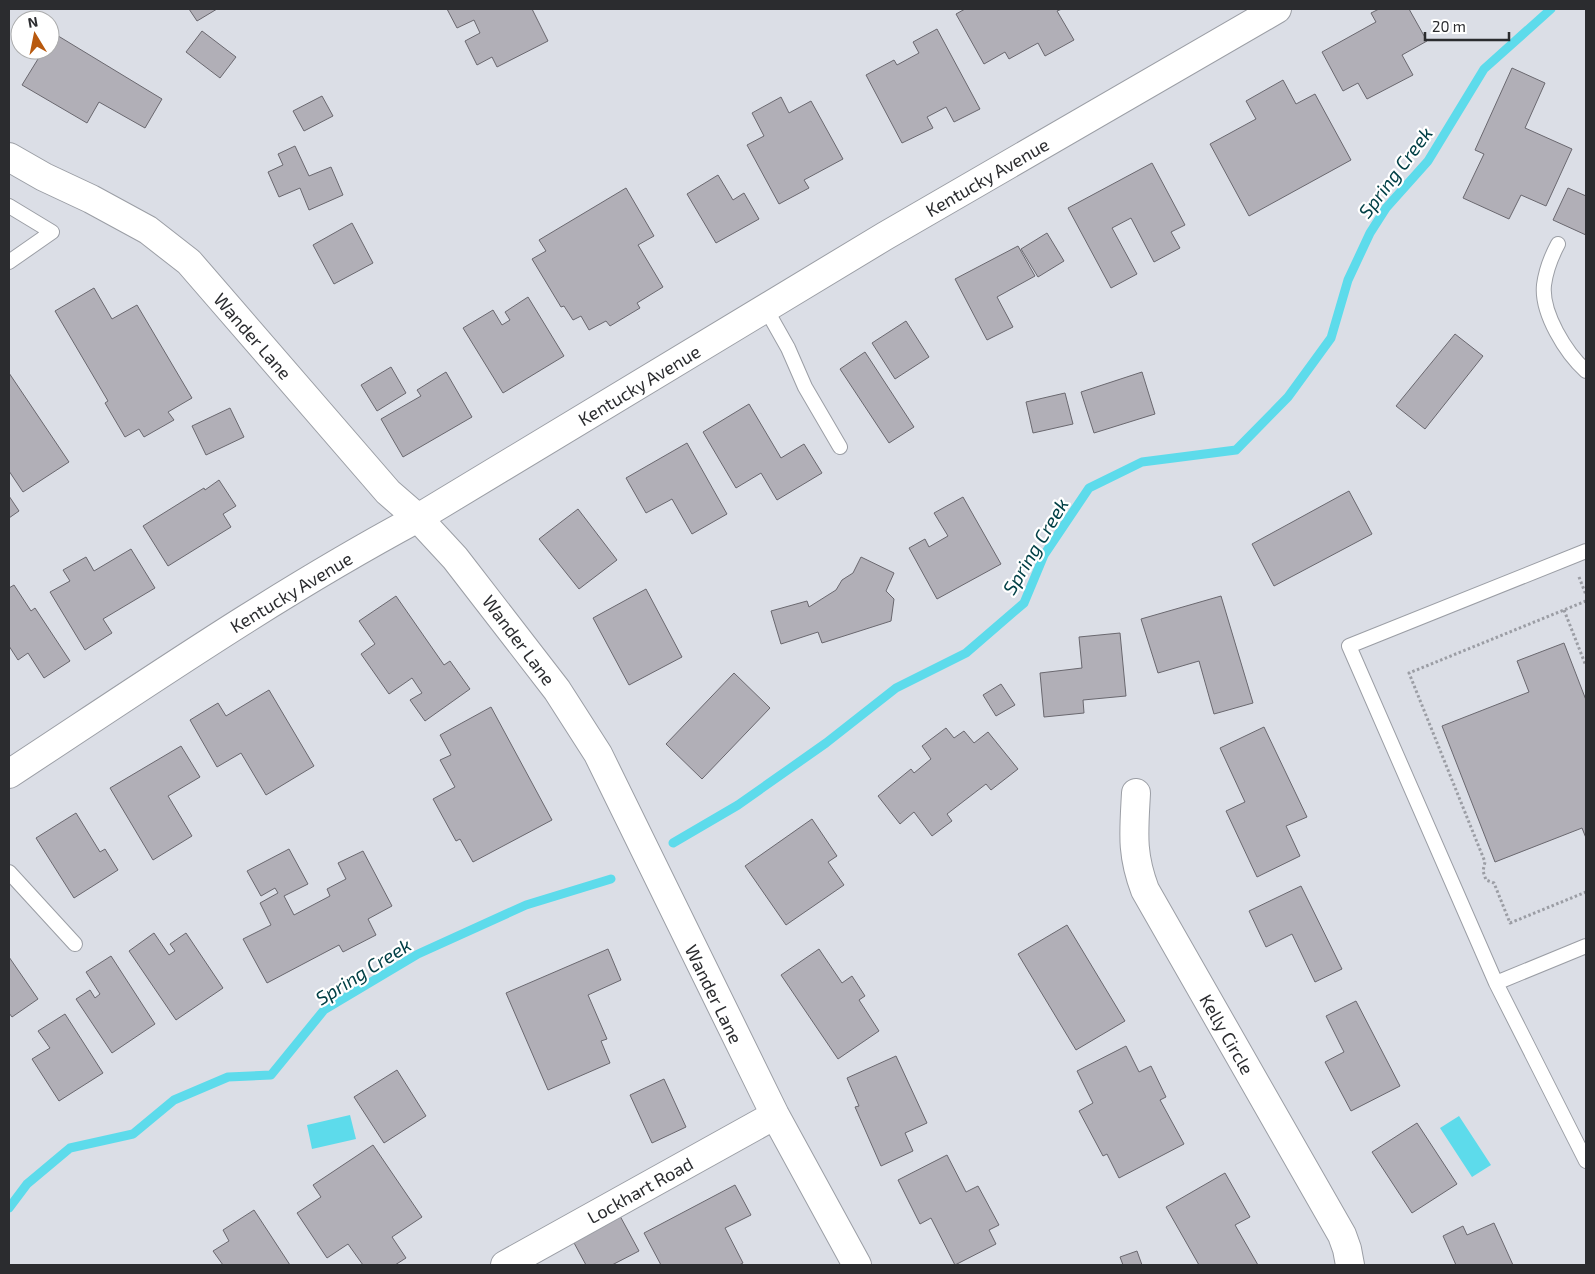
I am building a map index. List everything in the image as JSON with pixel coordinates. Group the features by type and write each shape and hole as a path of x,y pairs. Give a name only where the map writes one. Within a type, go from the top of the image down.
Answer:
{"street":[{"name":"Kentucky Avenue","path":"9,774 240,622 372,543 418,518 885,236 1277,9"},
{"name":"Wander Lane","path":"9,157 148,230 189,262 388,492 418,518 455,558 510,628 557,690 598,754 774,1115 857,1265"},
{"name":"Kelly Circle","path":"1136,793 1133,839 1134,856 1144,890 1342,1235 1350,1265"},
{"name":"Lockhart Road","path":"506,1265 774,1115"}],"lane":[{"path":"9,206 52,232 9,262"},
{"path":"1558,244 1549,260 1544,287 1548,313 1558,336 1586,371"},
{"path":"766,309 788,348 805,387 840,447"},
{"path":"1586,551 1349,646 1496,982 1586,1161"},
{"path":"9,872 74,944"},
{"path":"1496,982 1585,949"}],"path":[{"path":"1586,601 1408,673 1485,862 1483,871 1486,880 1494,883 1510,923 1586,892"},
{"path":"1564,610 1586,666"}],"water":[{"path":"350,1115 356,1139 312,1149 307,1125"},
{"path":"1459,1116 1491,1165 1472,1177 1440,1128"}],"building":[{"path":"189,9 217,9 197,21"},
{"path":"447,9 532,9 548,41 497,67 492,57 477,65 465,41 480,33 474,20 457,28"},
{"path":"965,9 1062,9 1057,11 1074,40 1045,56 1038,43 1009,59 1005,52 984,64 956,14"},
{"path":"1379,9 1409,9 1427,41 1402,55 1413,75 1367,99 1358,83 1343,91 1322,52 1376,22 1371,13"},
{"path":"937,29 980,109 954,122 946,107 927,117 933,128 902,143 866,75 894,60 897,65 919,53 913,42"},
{"path":"202,31 236,57 220,78 186,52"},
{"path":"60,37 162,99 145,128 99,102 87,123 22,85 37,60 60,60"},
{"path":"1512,68 1545,83 1525,128 1572,149 1546,206 1521,195 1509,219 1463,198 1484,154 1475,150"},
{"path":"1283,80 1296,104 1315,94 1351,160 1249,216 1210,144 1256,119 1246,101"},
{"path":"322,96 333,116 304,131 293,111"},
{"path":"781,97 789,113 811,101 843,159 804,180 809,188 779,204 747,145 764,136 752,113"},
{"path":"295,146 309,176 331,167 343,195 309,210 300,188 279,197 268,172 283,165 278,154"},
{"path":"1152,163 1185,225 1171,232 1180,248 1154,262 1131,218 1112,228 1137,274 1111,288 1068,208"},
{"path":"718,175 733,200 744,193 759,219 716,243 687,194"},
{"path":"626,188 654,236 638,245 663,287 637,303 640,308 610,326 606,321 589,330 581,316 573,320 564,306 561,307 532,259 546,251 539,240"},
{"path":"1568,188 1586,196 1586,235 1553,220"},
{"path":"352,223 373,263 334,284 313,245"},
{"path":"1047,233 1064,261 1038,277 1021,249"},
{"path":"1018,246 1035,276 997,297 1013,327 987,340 955,279"},
{"path":"94,288 112,319 137,305 192,398 168,412 174,420 144,437 139,429 125,437 105,403 108,401 55,311"},
{"path":"528,297 564,356 503,393 463,328 493,310 502,325 510,320 505,312"},
{"path":"906,321 929,357 895,379 872,343"},
{"path":"1455,334 1483,356 1425,429 1396,406"},
{"path":"865,352 914,427 889,443 840,369"},
{"path":"391,367 406,393 377,411 361,385"},
{"path":"446,372 472,417 403,457 381,419 421,396 417,390"},
{"path":"1142,372 1155,414 1094,433 1081,392"},
{"path":"9,373 69,462 23,492 9,471"},
{"path":"1065,393 1073,424 1033,433 1026,402"},
{"path":"749,404 781,458 804,444 822,473 777,500 761,473 736,488 703,432"},
{"path":"230,408 244,437 206,455 192,426"},
{"path":"687,443 727,514 692,534 672,499 646,513 626,478"},
{"path":"219,480 236,506 223,514 231,527 168,566 143,526"},
{"path":"1349,491 1372,534 1274,586 1252,544"},
{"path":"9,496 19,511 9,518"},
{"path":"963,497 1001,564 937,599 909,548 925,539 929,547 948,536 934,513"},
{"path":"578,509 617,560 579,589 539,539"},
{"path":"131,549 155,588 103,619 112,633 85,650 50,592 70,581 63,570 86,557 94,571"},
{"path":"861,557 894,573 886,591 894,599 891,621 822,643 818,632 781,644 771,611 807,601 809,607 836,590 842,580 853,573"},
{"path":"14,585 31,611 35,608 70,661 44,678 28,653 18,660 9,646 9,588"},
{"path":"646,589 682,657 629,685 593,618"},
{"path":"396,596 444,665 450,661 470,689 425,721 410,700 422,693 412,678 389,694 361,654 375,644 359,621"},
{"path":"1221,596 1253,703 1214,714 1199,661 1158,673 1141,619"},
{"path":"1120,633 1126,696 1083,700 1084,713 1044,717 1040,673 1082,668 1079,637"},
{"path":"1564,643 1586,700 1586,838 1582,828 1495,862 1442,726 1529,692 1517,661"},
{"path":"734,673 770,708 702,779 666,744"},
{"path":"1001,684 1015,705 996,716 983,695"},
{"path":"269,690 314,766 266,795 241,753 217,767 190,720 218,703 226,716"},
{"path":"491,707 552,820 473,862 460,839 456,841 433,799 455,787 440,760 451,755 440,735"},
{"path":"1264,727 1307,817 1286,826 1300,856 1257,877 1226,811 1245,802 1220,748"},
{"path":"946,728 954,738 964,731 974,743 988,732 1018,769 991,790 986,784 947,814 952,821 932,836 914,812 900,824 878,796 911,769 914,773 931,759 922,746"},
{"path":"181,746 200,777 168,796 192,836 153,860 110,788"},
{"path":"76,813 100,852 105,849 118,870 74,898 36,838"},
{"path":"812,819 837,856 828,862 844,885 786,925 745,866"},
{"path":"289,849 308,884 284,896 294,915 330,896 327,889 346,879 338,863 363,851 392,906 368,919 376,935 343,952 339,945 267,983 243,939 271,925 260,903 278,893 275,888 261,896 247,871"},
{"path":"1301,886 1342,969 1315,982 1292,934 1266,947 1249,911"},
{"path":"1067,925 1125,1021 1076,1050 1018,954"},
{"path":"154,933 169,955 175,951 170,944 186,933 223,988 176,1020 129,951"},
{"path":"608,949 621,980 588,995 607,1039 601,1041 610,1063 548,1090 506,993"},
{"path":"819,949 842,983 852,976 865,996 859,1000 879,1031 838,1059 781,975"},
{"path":"111,956 155,1024 112,1053 76,999 90,990 95,998 100,994 86,972"},
{"path":"9,957 38,999 12,1017 9,1013"},
{"path":"1356,1001 1400,1086 1351,1111 1325,1062 1344,1052 1326,1016"},
{"path":"65,1014 103,1073 59,1101 32,1059 50,1048 38,1031"},
{"path":"1126,1046 1139,1072 1151,1066 1166,1097 1160,1100 1184,1144 1119,1178 1107,1154 1103,1156 1079,1111 1093,1103 1077,1071"},
{"path":"896,1056 927,1123 905,1133 913,1151 881,1166 855,1107 859,1106 847,1078"},
{"path":"397,1070 426,1116 384,1143 354,1097"},
{"path":"664,1079 686,1127 652,1143 630,1095"},
{"path":"1417,1123 1457,1184 1412,1213 1372,1152"},
{"path":"373,1145 422,1217 392,1237 406,1258 395,1265 363,1265 348,1244 327,1258 297,1213 321,1197 313,1185"},
{"path":"947,1155 966,1192 978,1186 999,1225 989,1230 996,1244 955,1265 931,1218 920,1224 898,1180"},
{"path":"1225,1173 1250,1217 1235,1225 1258,1265 1199,1265 1166,1207"},
{"path":"735,1185 751,1215 725,1228 743,1263 739,1265 661,1265 644,1233"},
{"path":"254,1210 290,1265 223,1265 213,1251 229,1241 223,1230"},
{"path":"620,1216 639,1251 612,1265 586,1265 573,1241"},
{"path":"1494,1223 1513,1265 1456,1265 1443,1236 1463,1226 1467,1235"},
{"path":"1137,1251 1142,1265 1123,1265 1120,1257"}],"waterway":[{"name":"Spring Creek","path":"673,843 738,805 826,743 896,688 966,653 1024,603 1044,555 1089,488 1142,462 1236,450 1288,397 1331,338 1348,280 1370,233 1386,208 1428,161 1484,69 1551,9"},
{"name":"Spring Creek","path":"9,1208 27,1184 70,1148 133,1134 174,1100 228,1077 271,1075 324,1010 418,954 526,905 611,879"}]}
